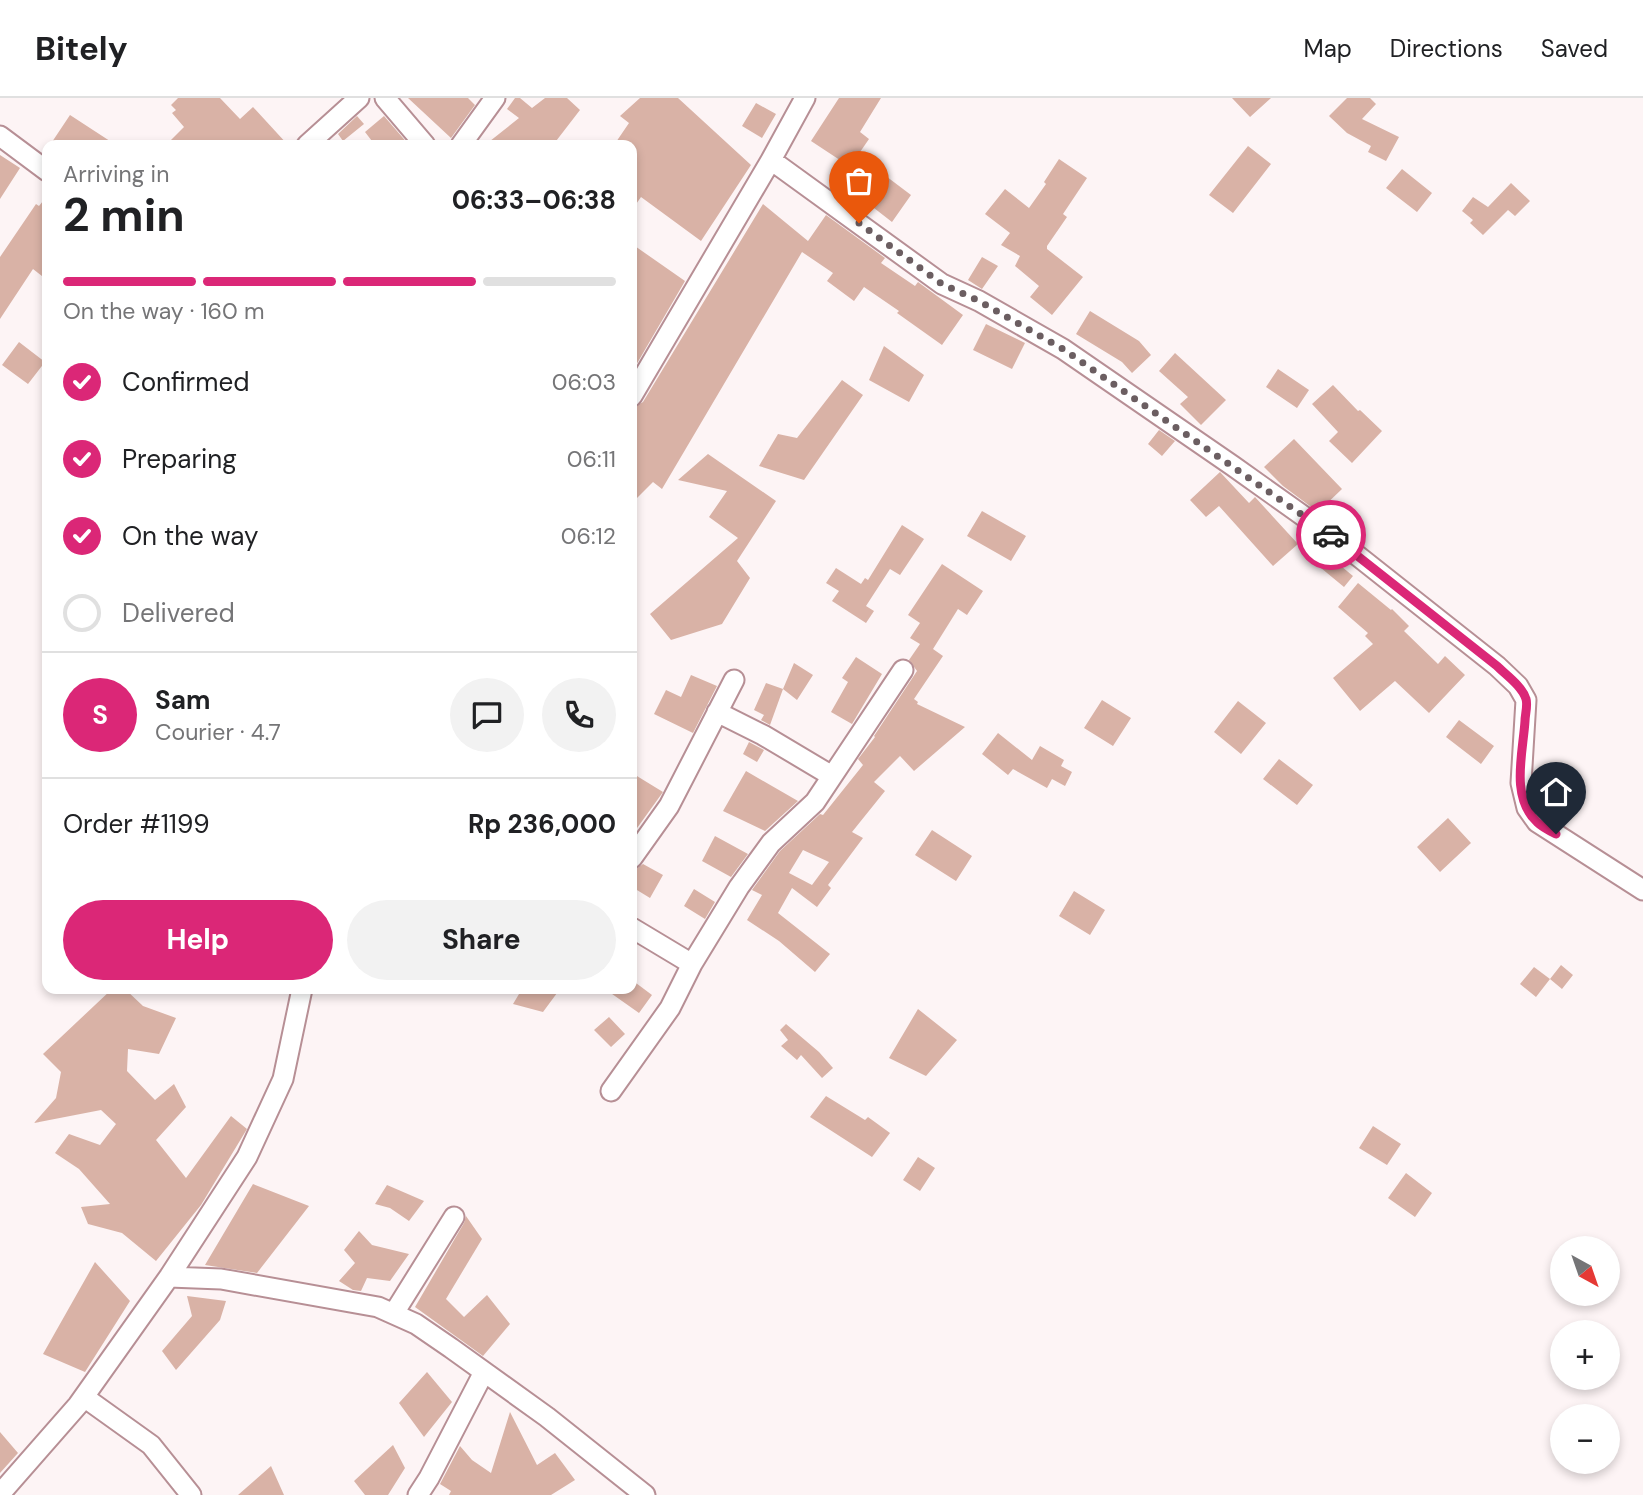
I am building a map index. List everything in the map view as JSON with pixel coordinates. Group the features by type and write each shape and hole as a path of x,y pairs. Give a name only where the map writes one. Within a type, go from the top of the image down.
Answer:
{"street":[{"path":"313,140 359,98"},
{"path":"385,98 421,140"},
{"path":"465,140 495,98"},
{"path":"637,387 805,98"},
{"path":"0,136 42,167"},
{"path":"771,159 942,284 979,301 1063,349 1233,466 1344,545 1497,666 1518,687 1526,700 1521,783 1527,808 1537,822 1643,890"},
{"path":"611,1091 670,1009 692,964 739,887 771,843 815,802 903,670"},
{"path":"637,851 669,806 734,680"},
{"path":"717,712 763,735 832,776"},
{"path":"637,931 692,964"},
{"path":"0,1494 84,1397 169,1277 247,1157 283,1079 301,994"},
{"path":"394,1313 454,1217"},
{"path":"169,1277 221,1279 378,1307 394,1313 416,1324 547,1417 645,1495"},
{"path":"418,1495 484,1372"},
{"path":"84,1397 151,1445 191,1495"}],"building":[{"path":"178,98 220,98 240,119 253,107 283,140 171,140 184,127 172,113 176,110 171,105"},
{"path":"408,98 468,98 475,105 451,138"},
{"path":"515,98 520,98 532,108 545,98 567,98 580,110 557,140 491,140 519,118 507,109"},
{"path":"640,98 678,98 751,165 701,241 641,197 637,203 637,140 617,140 629,123 620,116"},
{"path":"839,98 881,98 860,132 869,139 858,155 911,195 892,222 847,187 858,172 811,141"},
{"path":"1232,98 1271,98 1250,117"},
{"path":"1347,98 1370,98 1376,104 1362,119 1399,137 1386,161 1368,152 1371,146 1347,133 1329,116"},
{"path":"756,103 776,114 762,138 742,126"},
{"path":"70,115 108,140 53,140"},
{"path":"357,116 364,124 344,140 338,134"},
{"path":"384,116 405,140 371,140 365,132"},
{"path":"1248,146 1271,164 1233,213 1209,195"},
{"path":"0,155 20,168 0,199"},
{"path":"1059,159 1087,178 1063,214 1067,217 1047,249 1083,277 1052,315 1030,297 1039,286 1015,266 1020,256 1001,245 1010,233 985,214 1005,189 1029,208"},
{"path":"1402,169 1432,193 1417,212 1386,188"},
{"path":"1511,183 1530,201 1515,216 1508,210 1483,235 1470,223 1473,220 1462,211 1473,197 1488,207"},
{"path":"42,202 42,276 33,269 0,319 0,257 36,204 39,206"},
{"path":"763,204 808,241 826,215 885,258 881,263 915,286 918,282 963,315 942,345 864,287 854,301 827,281 833,273 802,252 662,489 653,482 637,498 637,405 643,402"},
{"path":"637,247 685,281 637,363"},
{"path":"982,257 998,266 982,289 968,280"},
{"path":"1090,311 1139,341 1151,355 1132,373 1122,362 1076,334"},
{"path":"986,324 1025,343 1012,369 973,350"},
{"path":"19,342 42,360 42,366 28,384 2,365"},
{"path":"884,346 924,375 909,402 869,380"},
{"path":"1175,353 1226,400 1201,425 1180,404 1188,397 1159,371"},
{"path":"1278,369 1309,390 1297,408 1266,387"},
{"path":"842,380 863,395 804,480 759,466 778,434 797,438"},
{"path":"1333,385 1382,431 1352,463 1329,441 1338,432 1312,404"},
{"path":"1159,430 1175,441 1162,456 1148,444"},
{"path":"1294,439 1342,489 1318,512 1283,486 1264,467"},
{"path":"708,454 776,501 737,561 750,578 722,624 671,640 650,614 738,538 709,517 727,491 678,480"},
{"path":"1220,472 1249,503 1255,497 1298,544 1273,566 1219,506 1206,517 1190,500"},
{"path":"982,511 1026,536 1011,561 967,536"},
{"path":"902,525 924,539 900,575 890,569 866,606 874,611 866,623 832,601 839,591 826,583 836,568 861,584 865,578 868,580"},
{"path":"1330,557 1353,576 1344,587 1321,568"},
{"path":"942,564 983,591 967,615 958,609 933,649 943,656 914,699 917,704 965,727 914,771 900,756 874,782 885,791 852,832 863,838 828,885 831,888 817,907 792,888 778,913 830,954 815,972 779,941 747,920 762,895 752,890 780,851 820,814 823,815 863,765 858,759 917,671 909,660 920,644 910,638 920,623 908,615","holes":["803,850 829,862 812,885 789,873"]},
{"path":"1358,583 1409,626 1404,631 1438,664 1445,656 1465,675 1429,713 1395,681 1360,711 1333,678 1373,644 1365,636 1368,633 1338,607"},
{"path":"856,657 882,674 852,724 831,712 848,682 842,678"},
{"path":"794,663 813,675 797,700 783,689"},
{"path":"691,675 717,686 693,733 654,714 666,690 681,697"},
{"path":"766,683 783,689 770,725 761,720 764,715 754,710"},
{"path":"1102,700 1131,718 1113,746 1084,728"},
{"path":"1238,701 1266,723 1241,754 1214,732"},
{"path":"1459,720 1494,746 1481,764 1446,737"},
{"path":"998,733 1032,760 1040,746 1064,760 1061,766 1072,772 1065,786 1052,779 1047,788 1013,769 1008,775 982,754"},
{"path":"749,742 764,750 757,762 743,754"},
{"path":"1279,759 1313,785 1297,805 1263,779"},
{"path":"746,771 798,801 765,831 723,811"},
{"path":"637,776 663,792 637,828"},
{"path":"1448,818 1471,843 1440,872 1417,847"},
{"path":"932,830 972,856 956,881 915,855"},
{"path":"715,836 748,854 731,877 702,861"},
{"path":"643,864 663,875 650,898 637,890 637,868"},
{"path":"694,889 715,902 705,919 684,906"},
{"path":"1074,891 1105,910 1090,935 1059,916"},
{"path":"1561,965 1573,975 1562,989 1550,979"},
{"path":"1534,967 1550,979 1536,997 1520,984"},
{"path":"637,984 652,995 639,1013 612,994 637,994"},
{"path":"107,994 130,994 143,1006 176,1018 159,1054 128,1049 127,1071 155,1100 174,1084 186,1107 156,1140 186,1178 231,1116 247,1129 201,1205 156,1261 122,1233 88,1224 81,1207 110,1204 79,1169 55,1153 69,1134 100,1145 116,1124 101,1110 34,1123 56,1098 61,1072 43,1054"},
{"path":"519,994 556,994 543,1012 513,1004"},
{"path":"918,1009 957,1040 926,1076 889,1058"},
{"path":"609,1017 625,1034 611,1047 594,1030"},
{"path":"786,1024 819,1052 833,1068 822,1078 801,1055 797,1060 781,1046 788,1040 780,1030"},
{"path":"826,1096 865,1120 868,1117 890,1133 872,1157 810,1117"},
{"path":"1373,1126 1401,1144 1387,1165 1359,1148"},
{"path":"918,1157 935,1168 920,1191 903,1180"},
{"path":"1406,1173 1432,1193 1415,1217 1388,1198"},
{"path":"253,1184 309,1206 257,1273 205,1265"},
{"path":"387,1185 424,1201 409,1221 390,1208 375,1204"},
{"path":"466,1216 482,1239 446,1299 464,1317 487,1295 510,1324 483,1356 415,1307"},
{"path":"359,1231 372,1245 409,1254 390,1281 367,1278 361,1291 353,1290 339,1281 355,1263 344,1250"},
{"path":"95,1262 130,1301 85,1372 43,1354"},
{"path":"187,1296 226,1301 220,1320 176,1370 162,1351 192,1316"},
{"path":"427,1372 452,1402 424,1437 399,1403"},
{"path":"510,1412 537,1465 555,1453 575,1480 551,1495 449,1495 451,1491 440,1484 460,1446 472,1460 491,1473"},
{"path":"0,1432 18,1453 0,1473"},
{"path":"393,1445 405,1468 388,1495 365,1495 354,1481"},
{"path":"271,1466 284,1495 238,1495"}],"way so far":[{"path":"859,223 942,284 979,301 1063,349 1331,535"}],"route":[{"path":"1331,535 1497,666 1518,687 1526,700 1521,760 1523,797 1537,822 1556,834"}]}
